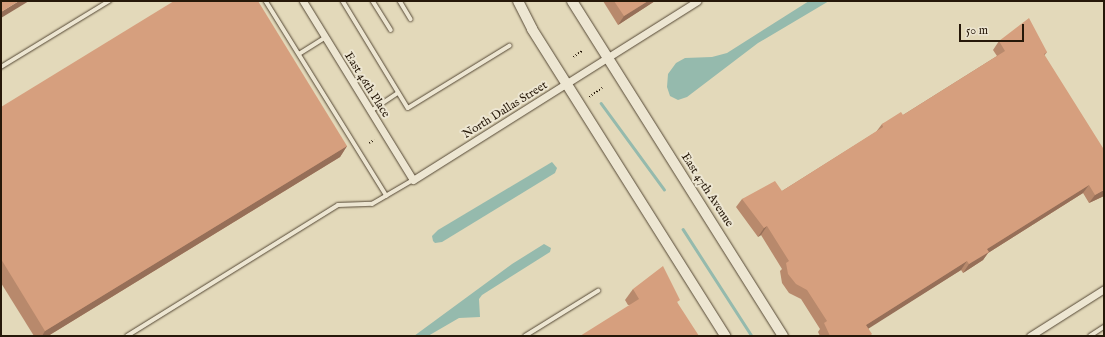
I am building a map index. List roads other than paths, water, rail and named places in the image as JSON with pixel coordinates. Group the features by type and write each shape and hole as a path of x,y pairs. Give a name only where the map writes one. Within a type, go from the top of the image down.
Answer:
{"main road":[{"path":"518,1 532,29 725,336"},
{"name":"East 47th Avenue","path":"572,1 783,336"}],"street":[{"name":"East 46th Place","path":"303,1 413,180"},
{"name":"North Dallas Street","path":"413,180 697,1"},
{"path":"1030,336 1104,289"}],"lane":[{"path":"1,67 109,1"},
{"path":"266,1 387,196"},
{"path":"343,1 408,108 509,46"},
{"path":"373,1 391,30"},
{"path":"400,1 411,19"},
{"path":"299,54 325,37"},
{"path":"370,111 398,93"},
{"path":"127,336 338,204 372,204 413,180"},
{"path":"525,336 598,291"},
{"path":"1090,336 1104,327"}],"water":[{"path":"809,1 829,1 758,43 687,97 678,100 670,96 667,87 668,74 676,63 685,58 712,57 727,53"},
{"path":"552,162 557,168 555,173 442,242 435,243 433,241 432,236 438,230"},
{"path":"544,244 551,248 550,252 482,295 479,299 480,317 459,318 428,336 414,336 512,264"}],"waterway":[{"path":"601,103 664,189"},
{"path":"683,229 752,336"}]}
